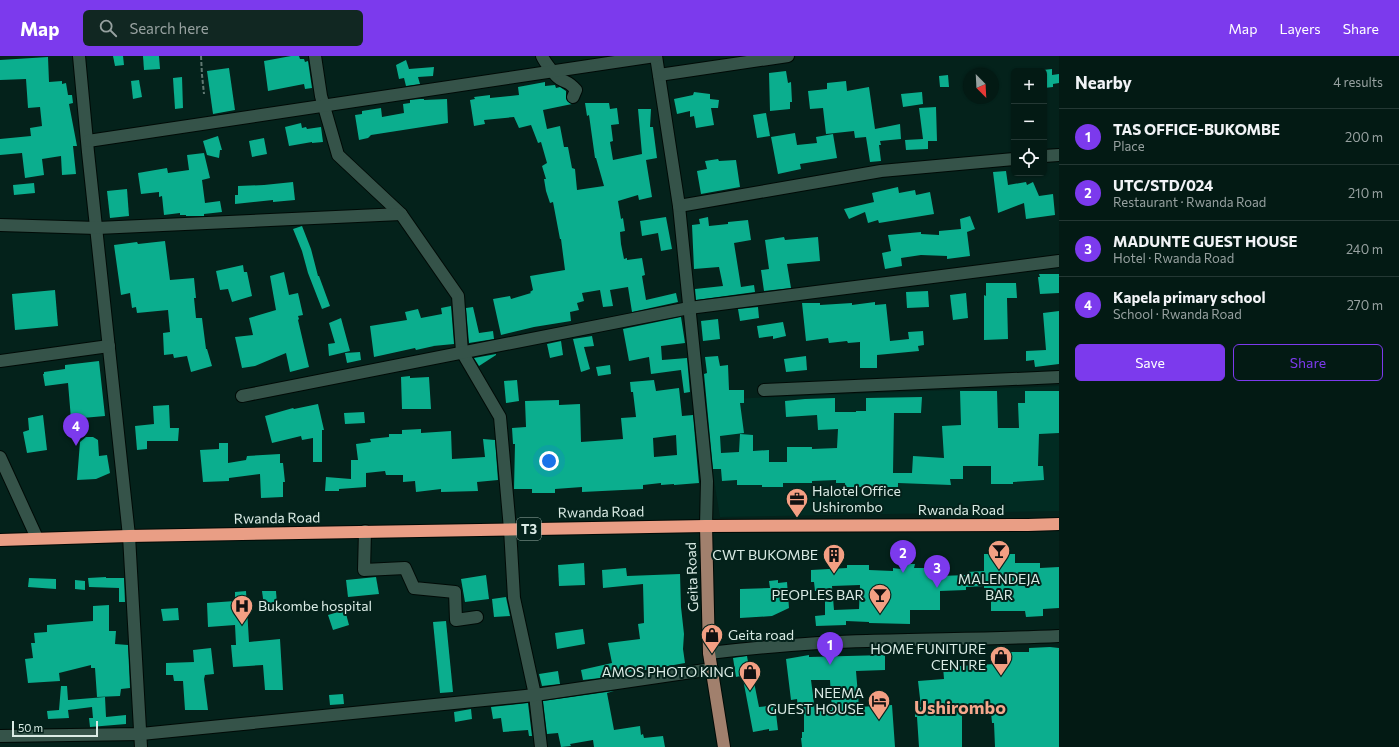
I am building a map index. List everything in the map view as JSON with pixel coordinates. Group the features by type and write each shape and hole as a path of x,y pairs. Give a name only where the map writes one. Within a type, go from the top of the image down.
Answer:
{"highway":[{"name":"Rwanda Road","path":"0,540 365,531 706,526 1059,524"}],"main road":[{"name":"Geita Road","path":"706,526 709,653 724,747"}],"street":[{"path":"79,56 129,536 141,747"},
{"path":"315,56 324,105 338,155 401,214 458,296 462,352 500,416 510,529 514,598 535,695 541,747"},
{"path":"88,141 324,105 545,66 656,56 679,206 707,481 706,526"},
{"path":"659,75 788,56"},
{"path":"545,66 559,78 569,82 576,90 573,97"},
{"path":"1047,156 1059,155"},
{"path":"679,206 882,171 1011,159"},
{"path":"0,225 97,228 401,214"},
{"path":"242,396 689,308 1059,262"},
{"path":"0,362 109,346"},
{"path":"764,390 1059,376"},
{"path":"0,457 37,538"},
{"path":"365,531 364,570 405,568 414,588 454,592 456,620 477,617"},
{"path":"709,653 766,647 866,641 997,639 1059,636"},
{"path":"0,736 141,734 535,695 712,669"}],"path":[{"path":"201,56 204,94"}],"shaded area":[{"path":"1059,386 1059,511 720,517 701,400"}],"building":[{"path":"113,56 123,56 124,65 115,66"},
{"path":"143,56 159,56 160,69 144,70"},
{"path":"299,56 300,59 304,59 305,62 308,61 312,88 305,89 304,84 268,91 264,61"},
{"path":"48,57 49,82 62,81 62,84 66,83 68,95 72,95 73,103 69,104 77,146 73,146 76,174 62,175 61,156 42,159 44,175 25,178 22,153 0,155 0,139 31,136 30,128 42,126 40,107 28,108 26,79 0,80 0,60"},
{"path":"406,60 409,69 434,67 433,76 418,77 420,84 406,86 404,78 399,79 396,65"},
{"path":"229,68 235,110 213,114 207,71"},
{"path":"1052,69 1052,75 1059,74 1059,83 1053,84 1053,87 1047,88 1047,70"},
{"path":"786,71 788,83 791,82 792,102 790,102 790,109 770,111 769,73"},
{"path":"948,75 949,87 940,87 939,76"},
{"path":"182,77 183,108 175,109 173,78"},
{"path":"139,80 142,97 133,99 131,81"},
{"path":"846,81 847,91 869,87 875,129 900,124 901,139 880,141 881,161 870,162 866,137 855,138 854,131 826,134 823,108 810,109 808,91 827,89 827,83"},
{"path":"545,82 545,86 555,85 556,88 560,87 566,91 567,101 572,104 543,110 547,129 560,126 564,147 568,147 572,168 575,169 577,190 604,186 595,158 589,115 587,116 585,103 609,103 610,109 617,108 619,124 611,125 613,141 610,142 613,160 642,154 638,109 651,109 650,127 653,127 657,158 646,160 652,197 639,200 638,195 618,201 625,231 620,232 621,244 624,259 642,258 645,275 642,276 646,300 676,293 678,302 632,312 628,287 610,290 613,306 603,307 600,290 582,293 584,301 577,303 579,310 570,312 571,321 534,327 501,335 493,299 510,296 511,299 531,293 530,292 533,290 530,276 565,270 561,239 553,202 550,203 546,191 544,179 546,179 542,166 547,163 541,142 538,143 531,125 519,128 514,117 484,120 485,124 474,126 470,100 475,99 474,97 490,95 490,98 519,95 518,87"},
{"path":"694,92 710,94 710,99 719,100 718,108 711,108 714,125 696,128 694,116 690,117 690,111 677,114 674,99 693,95"},
{"path":"922,92 923,104 903,107 901,94"},
{"path":"447,99 448,123 371,135 368,138 359,140 355,115 362,114 362,111 381,108 382,117 404,113 403,104 410,103 410,100"},
{"path":"936,107 937,141 928,141 928,149 906,150 905,140 923,139 919,108"},
{"path":"766,113 770,136 757,138 753,115"},
{"path":"301,123 302,128 306,127 307,129 321,127 323,142 312,142 289,146 285,127"},
{"path":"795,133 797,145 817,143 816,137 833,134 837,158 800,164 801,169 778,174 771,137"},
{"path":"218,136 222,150 220,150 219,158 207,155 203,141"},
{"path":"264,138 267,154 252,157 249,141"},
{"path":"204,153 210,178 202,180 205,203 220,201 222,212 204,214 204,216 186,216 180,215 180,213 164,215 162,196 159,197 159,192 141,194 138,173 167,168 168,173 189,170 187,155"},
{"path":"718,159 719,161 736,160 740,187 701,194 697,171 707,169 705,161"},
{"path":"1006,171 1008,185 1026,182 1027,185 1033,182 1039,196 1053,194 1055,215 1026,219 1024,203 998,213 993,172"},
{"path":"293,182 295,200 273,202 273,200 235,204 235,195 238,195 238,186"},
{"path":"34,183 35,193 14,195 13,185"},
{"path":"898,187 899,193 915,190 916,195 930,192 934,214 879,223 878,220 868,223 865,212 849,219 844,209 874,202 872,193"},
{"path":"127,189 129,216 110,218 107,191"},
{"path":"970,216 975,229 967,232 970,256 947,259 947,256 921,255 901,258 902,266 885,269 882,253 891,251 888,235 921,232 921,234 939,235 939,231 961,229 960,219"},
{"path":"666,217 672,249 661,251 658,233 642,236 640,221"},
{"path":"708,217 709,226 748,220 751,240 734,243 741,287 754,285 755,292 696,300 695,289 723,286 719,267 694,269 692,225 700,224 699,219"},
{"path":"302,226 311,249 318,276 330,306 322,309 293,229"},
{"path":"784,237 785,240 818,237 820,261 787,264 791,288 764,291 761,270 769,269 765,240"},
{"path":"165,241 170,280 194,278 196,318 202,318 206,349 212,366 191,372 187,356 174,358 173,354 164,355 163,333 170,332 168,310 137,313 136,307 132,308 130,293 121,295 114,245"},
{"path":"243,265 244,272 247,272 252,296 232,302 228,289 220,290 216,271"},
{"path":"284,272 289,295 298,293 303,315 298,316 298,320 309,367 290,372 286,353 255,366 242,368 235,337 253,335 249,318 276,310 270,276"},
{"path":"1039,274 1059,274 1059,293 1040,294"},
{"path":"986,283 1016,283 1017,298 1007,298 1008,339 984,340 984,295 986,296"},
{"path":"55,290 58,326 15,330 12,294"},
{"path":"928,291 929,307 907,308 906,292"},
{"path":"966,293 968,318 953,320 950,295"},
{"path":"875,302 875,305 886,304 890,341 909,339 908,332 923,331 924,345 918,346 919,351 877,355 877,368 860,368 860,342 848,343 847,341 829,343 828,338 806,341 802,303 820,303 820,305 852,303 852,305"},
{"path":"451,306 454,344 433,346 416,350 415,348 374,357 370,326 407,320 405,312 418,309 421,318 442,314 441,308"},
{"path":"473,307 479,333 493,331 494,339 469,343 466,308"},
{"path":"758,307 759,318 740,321 738,309"},
{"path":"1059,311 1059,364 1035,367 1034,360 1026,361 1026,351 1046,350 1043,313"},
{"path":"681,317 685,343 661,346 662,360 687,358 690,392 684,393 681,370 651,374 649,357 629,361 623,329"},
{"path":"341,318 350,351 329,356 328,344 335,343 329,323"},
{"path":"718,319 720,339 703,341 701,321"},
{"path":"783,322 786,336 773,339 773,336 759,338 757,326"},
{"path":"592,336 594,346 584,347 590,369 581,372 573,339"},
{"path":"561,341 563,355 550,358 547,344"},
{"path":"360,352 361,360 347,363 345,353"},
{"path":"496,354 479,366 474,358"},
{"path":"718,356 720,366 728,365 729,390 744,390 744,403 740,403 744,433 720,436 721,453 739,452 740,434 753,435 753,451 769,450 769,462 787,462 787,447 812,447 812,449 837,448 838,429 818,430 817,415 786,417 785,401 805,399 835,398 835,412 856,412 866,411 866,398 922,397 921,413 894,413 893,473 912,473 913,456 944,458 942,426 961,425 960,391 997,391 998,428 1019,428 1018,403 1025,403 1025,391 1059,391 1059,433 1039,434 1038,466 1043,466 1044,480 1013,482 1013,484 991,484 991,466 963,466 963,479 950,479 951,485 898,483 898,487 845,487 845,483 836,483 836,480 812,481 812,483 783,483 783,487 737,485 737,480 722,481 721,469 713,469 704,374 707,373 705,357"},
{"path":"806,356 807,370 786,372 784,359"},
{"path":"99,361 105,416 71,419 68,383 45,386 43,374 44,372 65,369 65,365"},
{"path":"610,365 611,374 598,376 596,367"},
{"path":"410,376 410,378 429,377 431,409 402,409 401,377"},
{"path":"517,380 519,401 506,403 504,381"},
{"path":"654,380 656,391 679,388 682,416 693,415 699,483 661,485 661,483 643,485 643,489 582,492 582,487 555,489 555,493 532,493 532,489 514,489 515,444 513,444 512,428 526,427 525,401 559,400 559,405 580,404 581,442 623,439 621,418 636,417 633,392 631,392 630,382","holes":["676,435 677,455 654,457 653,438"]},
{"path":"318,404 324,430 322,430 322,462 313,462 313,438 302,440 301,436 272,443 265,416 293,408"},
{"path":"169,405 170,428 179,428 178,441 147,441 147,449 137,450 135,426 154,424 153,406"},
{"path":"364,412 365,423 345,424 344,413"},
{"path":"43,415 47,450 27,453 23,432 29,430 28,418"},
{"path":"421,429 421,433 451,431 452,459 485,457 483,439 495,440 498,480 477,482 478,491 441,492 441,489 416,492 415,481 403,482 403,475 386,475 385,471 366,473 366,487 339,489 339,491 325,491 326,477 351,479 351,460 358,460 356,444 371,442 370,439 389,437 389,434 402,434 402,430"},
{"path":"86,437 93,437 98,440 99,456 107,455 110,473 96,479 77,480 80,442"},
{"path":"219,443 228,443 228,463 246,460 247,456 280,454 280,463 283,463 285,482 283,482 283,497 261,498 260,474 229,478 229,481 203,482 200,450 219,449"},
{"path":"984,554 1015,554 1015,563 1040,563 1040,568 1059,567 1059,608 1043,609 1043,616 1026,617 1025,611 991,611 991,588 984,588 984,586 966,587 966,590 940,591 940,610 910,610 910,624 846,621 846,625 816,626 815,616 825,615 825,591 815,591 814,582 811,582 811,570 847,568 847,565 869,565 869,570 893,571 893,568 901,569 901,564 915,564 914,568 941,568 940,576 967,575 967,572 984,571","holes":["860,585 859,609 834,610 832,586"]},
{"path":"584,563 585,585 559,586 558,565"},
{"path":"626,568 627,576 680,574 684,634 683,649 685,663 646,670 643,670 642,666 635,667 635,671 619,673 609,677 583,680 581,670 612,663 608,643 640,639 638,624 644,623 643,584 603,588 602,570"},
{"path":"486,575 489,599 465,602 461,579"},
{"path":"376,577 379,594 348,597 346,580"},
{"path":"29,578 56,579 56,589 28,587"},
{"path":"88,578 124,578 125,602 119,602 119,588 89,587"},
{"path":"75,580 85,581 85,590 75,589"},
{"path":"778,580 778,583 787,582 789,608 772,616 740,618 740,589 770,588 769,581"},
{"path":"246,591 249,642 280,639 283,690 265,690 263,665 233,667 231,645 236,645 235,625 208,627 207,603 235,601 235,592"},
{"path":"262,591 276,591 277,605 264,606"},
{"path":"506,597 510,616 494,617 492,599"},
{"path":"109,605 109,631 116,631 115,644 128,645 130,688 121,689 120,696 97,697 95,668 91,668 91,665 59,673 60,681 28,683 25,659 33,658 31,643 35,643 34,633 47,632 47,625 93,621 93,606"},
{"path":"178,608 179,620 163,621 161,609"},
{"path":"345,610 349,625 333,630 328,615"},
{"path":"446,621 453,692 440,693 433,622"},
{"path":"583,629 585,644 557,649 555,633"},
{"path":"211,648 214,674 205,675 204,679 208,710 185,710 183,681 174,681 173,675 166,675 166,663 194,662 193,650"},
{"path":"1029,648 1059,648 1059,747 995,747 994,723 992,723 991,712 962,714 962,747 919,747 917,717 915,717 915,707 921,707 918,681 944,679 943,667 995,664 994,652 1029,652"},
{"path":"809,655 809,657 885,655 885,670 856,671 859,707 892,705 895,747 802,747 801,738 802,732 804,732 804,709 798,709 797,699 791,700 786,659","holes":["811,680 830,680 832,710 815,711"]},
{"path":"747,656 750,674 736,677 733,658"},
{"path":"558,671 560,684 542,686 539,674"},
{"path":"753,677 759,707 775,705 778,730 769,731 769,729 753,732 743,679"},
{"path":"61,686 67,686 68,700 105,697 106,717 126,715 126,724 90,727 89,718 93,718 92,707 68,710 69,718 48,719 47,711 59,710"},
{"path":"614,691 607,693 614,730 640,726 641,735 643,734 644,738 663,736 665,747 594,747 593,740 561,747 558,733 547,734 543,701"},
{"path":"343,694 344,704 330,705 329,695"},
{"path":"528,703 532,736 529,736 528,730 503,732 501,718 493,719 491,707"},
{"path":"471,709 472,719 455,722 454,712"}],"place":[{"name":"Kapela primary school","path":"76,446"},
{"name":"Halotel Office Ushirombo","path":"797,518"},
{"name":"MALENDEJA BAR","path":"999,570"},
{"name":"UTC/STD/024","path":"903,573"},
{"name":"CWT BUKOMBE","path":"834,574"},
{"name":"MADUNTE GUEST HOUSE","path":"937,588"},
{"name":"PEOPLES BAR","path":"880,614"},
{"name":"Bukombe hospital","path":"242,626"},
{"name":"Geita road","path":"712,654"},
{"name":"TAS OFFICE-BUKOMBE","path":"830,665"},
{"name":"HOME FUNITURE CENTRE","path":"1001,676"},
{"name":"AMOS PHOTO KING","path":"750,692"},
{"name":"NEEMA GUEST HOUSE","path":"879,720"}],"district":[{"name":"Ushirombo","path":"960,708"}]}
